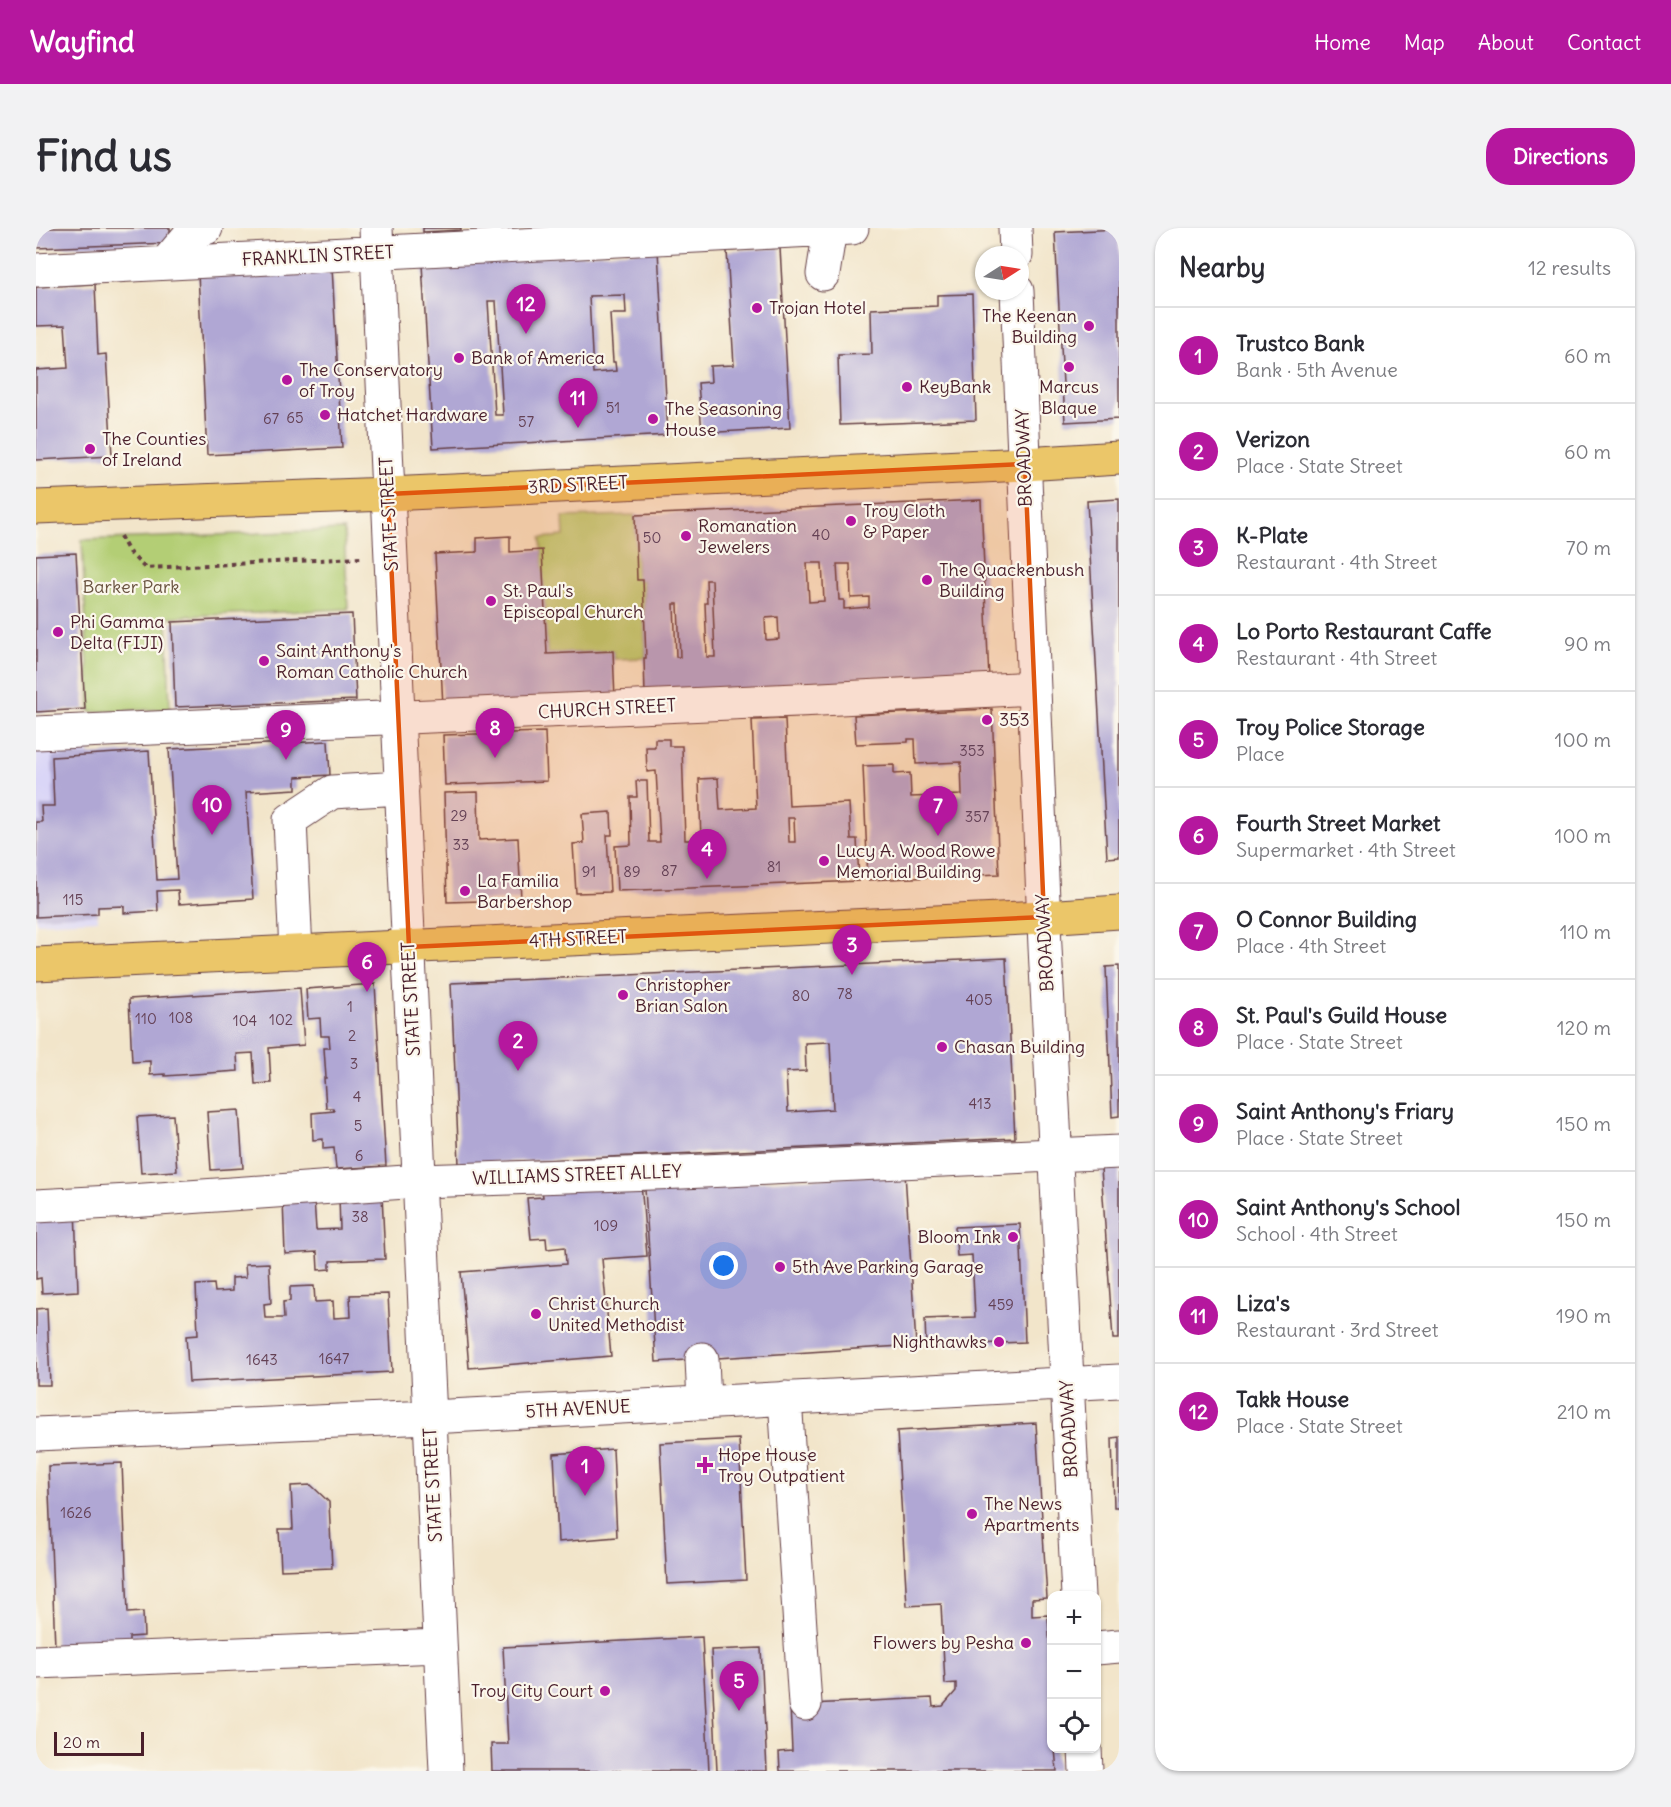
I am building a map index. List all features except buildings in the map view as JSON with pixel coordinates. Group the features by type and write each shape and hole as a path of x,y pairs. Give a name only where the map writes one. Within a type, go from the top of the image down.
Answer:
{"main road":[{"name":"3RD STREET","path":"36,507 388,494 1119,458"},
{"name":"4TH STREET","path":"36,964 1119,912"}],"street":[{"path":"166,263 192,232 206,228"},
{"path":"1015,228 1016,246"},
{"path":"822,274 841,229"},
{"name":"FRANKLIN STREET","path":"36,270 166,263 377,240 841,229"},
{"name":"STATE STREET","path":"377,240 446,1771"},
{"name":"BROADWAY","path":"1017,300 1044,917 1078,1591"},
{"name":"CHURCH STREET","path":"36,734 1034,688"},
{"path":"296,952 290,820 332,792 402,788"},
{"name":"WILLIAMS STREET ALLEY","path":"36,1206 420,1181 682,1179 1119,1152"},
{"path":"702,1359 704,1403"},
{"name":"5TH AVENUE","path":"36,1434 430,1417 1119,1381"},
{"path":"785,1398 805,1704"},
{"path":"36,1662 440,1646"},
{"path":"1101,1648 1119,1646"},
{"path":"1085,1753 1086,1771"}],"path":[{"path":"102,504 129,552 145,568 391,556"}],"highlighted area":[{"path":"1025,464 1044,917 409,947 388,494"}],"shaded area":[{"path":"88,742 98,920 36,923 36,745"}],"green space":[{"path":"635,515 637,580 643,580 646,658 614,659 613,651 547,654 541,538 564,536 563,517"},
{"name":"Barker Park","path":"344,530 348,609 167,617 170,709 90,712 82,540"}],"place":[{"name":"Trojan Hotel","path":"757,308"},
{"name":"The Keenan Building","path":"1089,326"},
{"name":"Takk House","path":"526,334"},
{"name":"Bank of America","path":"459,358"},
{"name":"Marcus Blaque","path":"1069,367"},
{"name":"The Conservatory of Troy","path":"287,380"},
{"name":"KeyBank","path":"907,387"},
{"name":"Hatchet Hardware","path":"325,415"},
{"name":"The Seasoning House","path":"653,419"},
{"name":"Liza's","path":"578,428"},
{"name":"The Counties of Ireland","path":"90,449"},
{"name":"Troy Cloth & Paper","path":"851,521"},
{"name":"Romanation Jewelers","path":"686,536"},
{"name":"The Quackenbush Building","path":"927,580"},
{"name":"St. Paul's Episcopal Church","path":"491,601"},
{"name":"Phi Gamma Delta (FIJI)","path":"58,632"},
{"name":"Saint Anthony's Roman Catholic Church","path":"264,661"},
{"name":"353","path":"987,720"},
{"name":"St. Paul's Guild House","path":"495,758"},
{"name":"Saint Anthony's Friary","path":"286,760"},
{"name":"Saint Anthony's School","path":"212,835"},
{"name":"O Connor Building","path":"938,836"},
{"name":"Lucy A. Wood Rowe Memorial Building","path":"824,861"},
{"name":"Lo Porto Restaurant Caffe","path":"707,879"},
{"name":"La Familia Barbershop","path":"465,891"},
{"name":"K-Plate","path":"852,975"},
{"name":"Fourth Street Market","path":"367,992"},
{"name":"Christopher Brian Salon","path":"623,995"},
{"name":"Chasan Building","path":"942,1047"},
{"name":"Verizon","path":"518,1071"},
{"name":"Bloom Ink","path":"1013,1237"},
{"name":"5th Ave Parking Garage","path":"780,1267"},
{"name":"Christ Church United Methodist","path":"536,1314"},
{"name":"Nighthawks","path":"999,1342"},
{"name":"Hope House Troy Outpatient","path":"705,1465"},
{"name":"Trustco Bank","path":"585,1496"},
{"name":"The News Apartments","path":"972,1514"},
{"name":"Flowers by Pesha","path":"1026,1643"},
{"name":"Troy City Court","path":"605,1691"},
{"name":"Troy Police Storage","path":"739,1711"}]}
